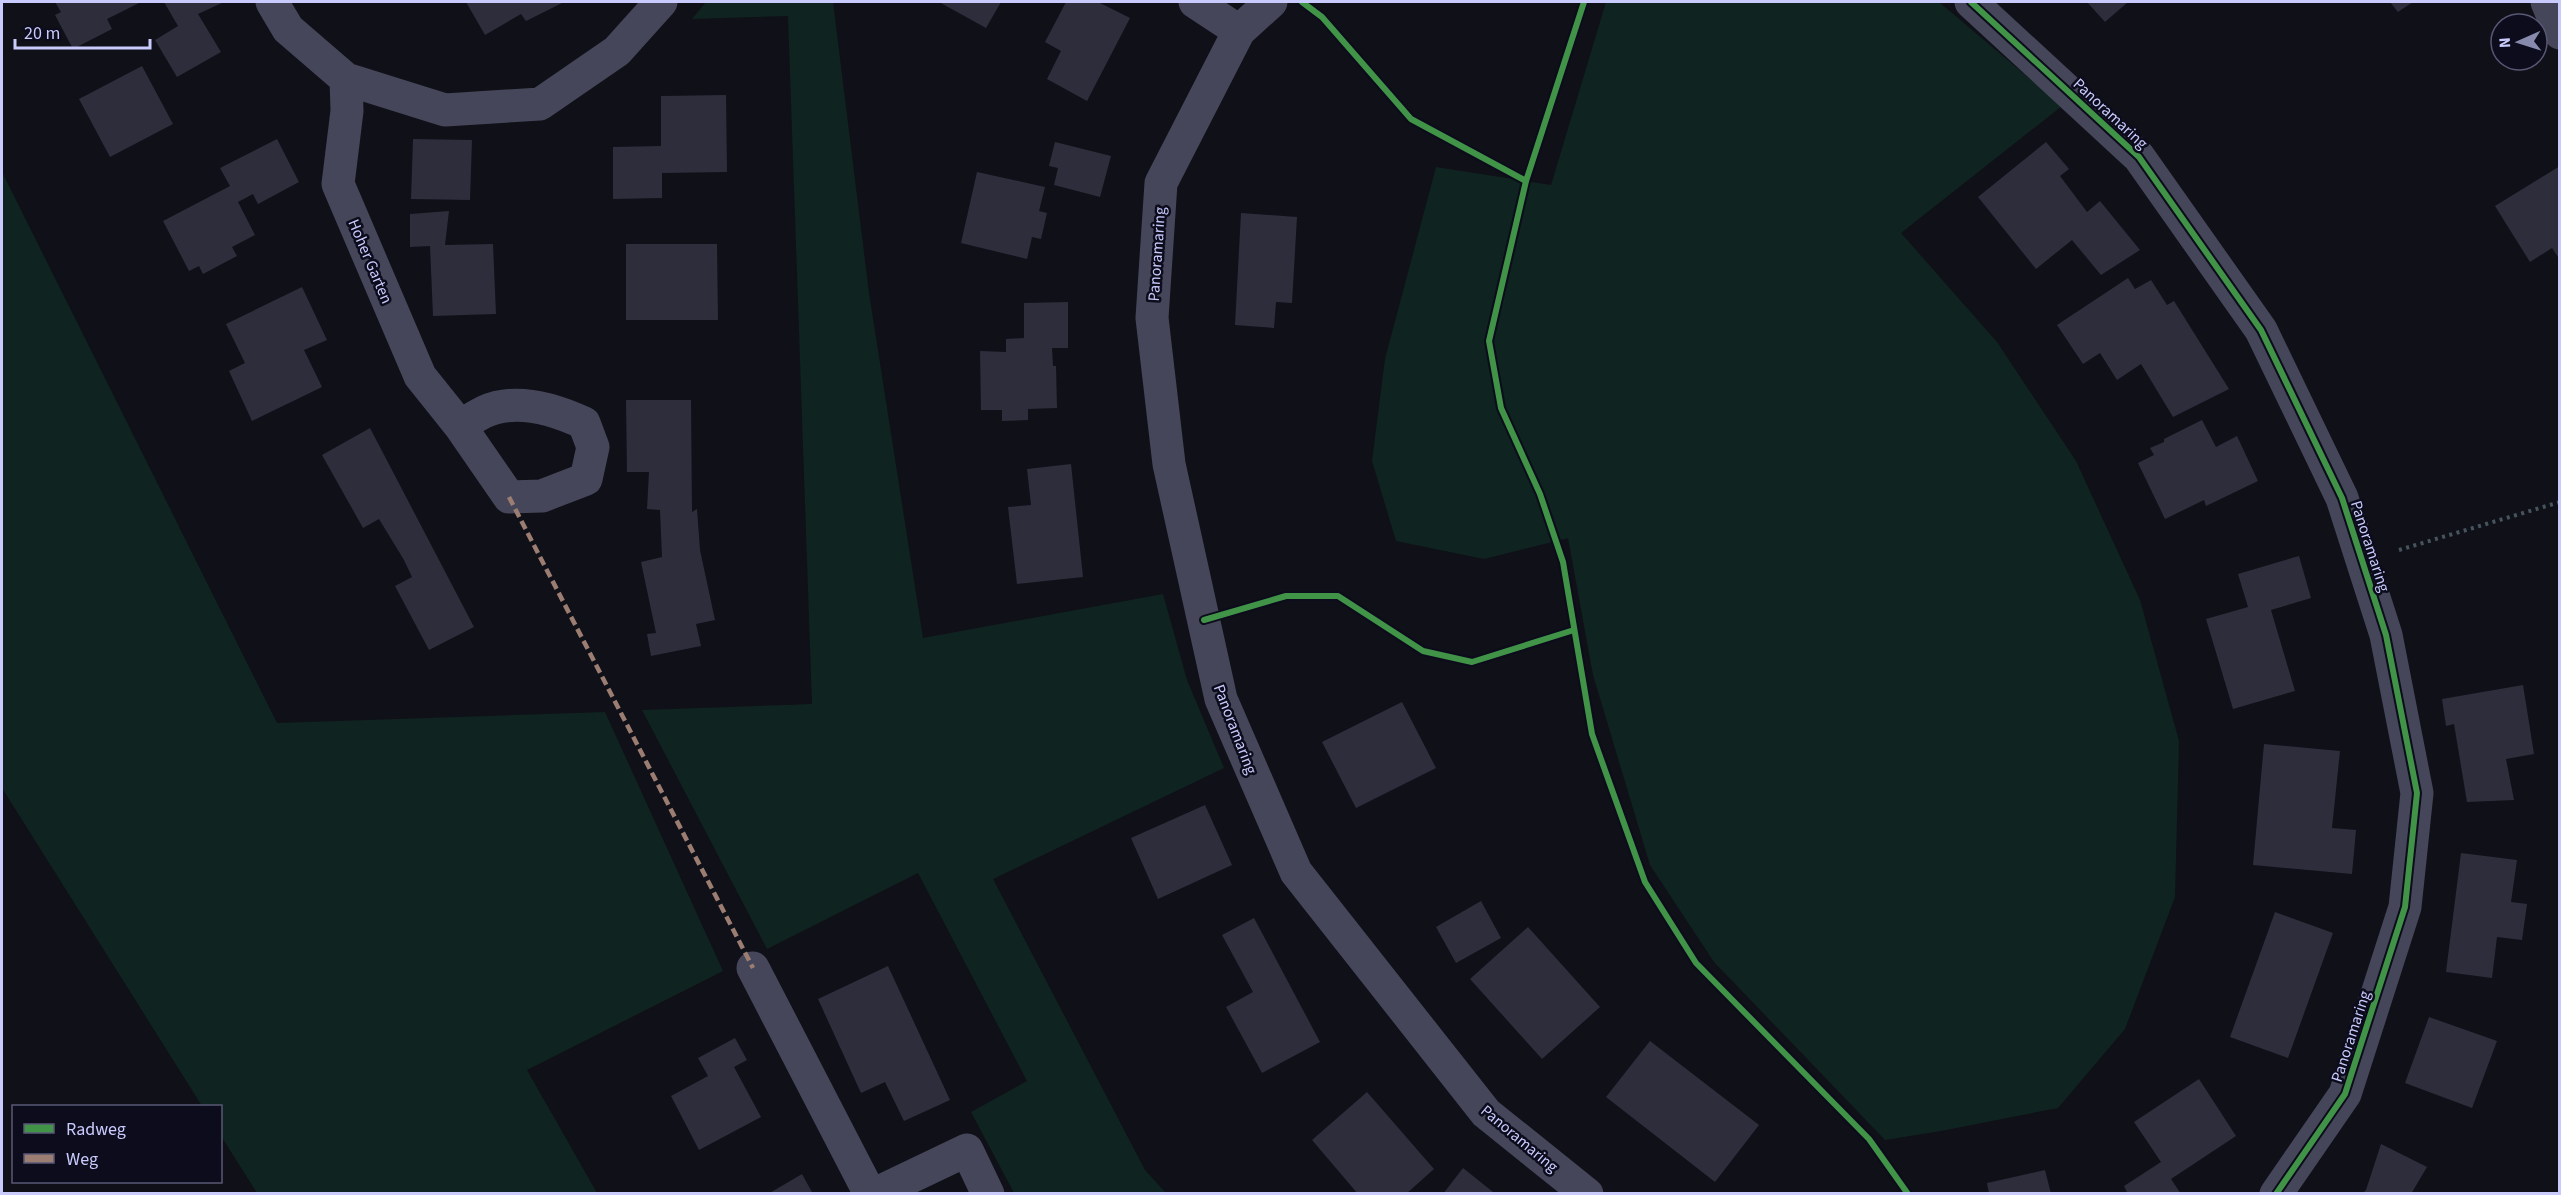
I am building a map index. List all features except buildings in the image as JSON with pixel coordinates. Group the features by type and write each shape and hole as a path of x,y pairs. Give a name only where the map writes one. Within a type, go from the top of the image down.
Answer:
{"street":[{"path":"272,2 288,29 346,79 445,110 540,105 617,51 660,2"},
{"path":"1195,2 1239,31"},
{"name":"Panoramaring","path":"1270,2 1239,31 1161,183 1152,318 1169,464 1221,699 1296,872 1486,1113 1587,1194"},
{"name":"Panoramaring","path":"1971,2 2139,157 2261,330 2342,498 2386,635 2417,793 2405,907 2345,1094 2276,1194"},
{"path":"2547,2 2559,33"},
{"name":"Hoher Garten","path":"346,79 347,111 338,184 420,376 460,426"},
{"path":"753,968 870,1194"},
{"path":"875,1194 967,1150 988,1194"}],"path":[{"path":"1584,2 1526,181 1489,341 1500,408 1540,494 1563,562 1592,734 1645,882 1696,963 1869,1139 1908,1194"},
{"path":"2361,561 2559,502"}],"green space":[{"path":"706,2 833,2 869,293 923,638 1163,594 1187,680 1224,768 993,879 1145,1170 1166,1193 1014,1193 971,1112 1027,1081 918,873 767,949 642,710 812,704 788,16 692,19"},
{"path":"1606,2 1939,2 2062,106 1901,233 1997,342 2076,461 2140,600 2179,741 2175,897 2125,1029 2058,1108 1885,1140 1714,962 1650,865 1593,675 1568,538 1484,559 1396,541 1372,461 1385,359 1436,167 1551,185"},
{"path":"2,172 277,723 605,712 723,971 527,1070 597,1193 257,1193 222,1138 222,1105 201,1105 2,788"}],"marked path":[{"path":"509,497 753,968"}],"cycle path":[{"path":"1302,2 1322,17 1411,119 1526,181"},
{"path":"1584,2 1526,181 1489,341 1501,408 1540,494 1563,562 1592,734 1645,882 1696,963 1869,1139 1908,1194"},
{"path":"1971,2 2139,157 2261,330 2342,498 2386,635 2417,793 2405,907 2345,1094 2276,1194"},
{"path":"1204,620 1286,596 1338,596 1423,651 1472,662 1574,630"}]}
